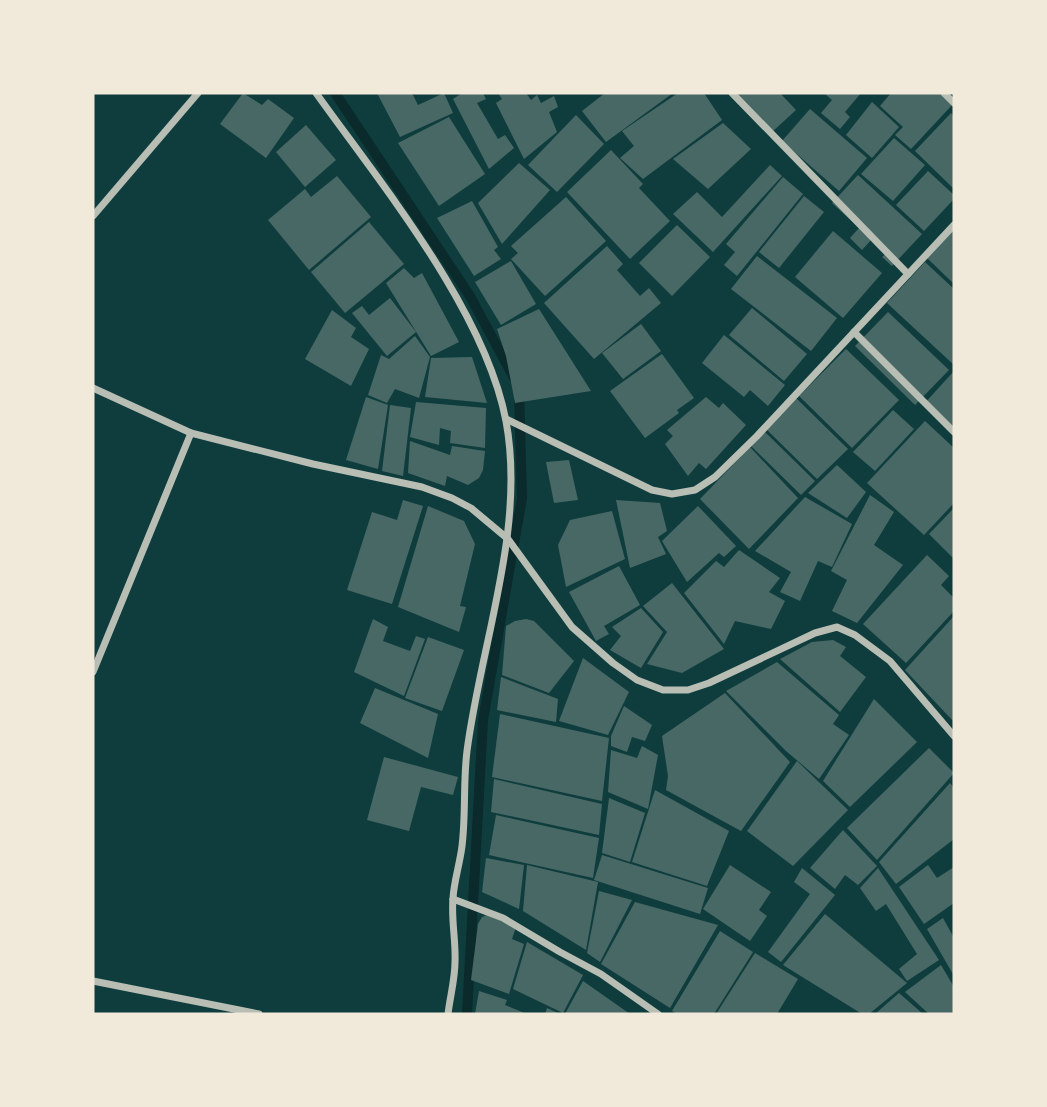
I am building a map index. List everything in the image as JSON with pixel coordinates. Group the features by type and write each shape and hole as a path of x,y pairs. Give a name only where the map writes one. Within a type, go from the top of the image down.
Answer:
{"street":[{"path":"93,216 198,93"},
{"path":"316,93 413,230 453,293 484,352 506,419 510,457 508,539 467,752 462,846 453,899 455,963 450,1013"},
{"path":"732,93 908,274"},
{"path":"944,93 954,103"},
{"path":"506,419 652,490 672,494 695,490 715,477 757,436 954,225"},
{"path":"854,332 954,432"},
{"path":"93,387 191,433 313,464 422,487 471,508 508,539 572,626 613,663 637,680 663,690 688,690 709,683 815,633 837,627 855,635 890,661 954,736"},
{"path":"93,672 191,433"},
{"path":"453,899 503,918 601,974 658,1014"},
{"path":"93,981 259,1014"}],"building":[{"path":"243,93 262,105 268,99 294,118 266,158 220,124"},
{"path":"377,93 412,93 418,105 444,93 453,113 400,137"},
{"path":"462,93 483,93 486,99 477,103 498,139 505,135 514,148 489,169 453,99"},
{"path":"498,93 526,93 531,100 537,95 541,103 554,96 558,107 549,112 557,132 524,159 496,103 502,99"},
{"path":"605,93 673,93 606,142 582,111"},
{"path":"678,93 704,93 722,120 643,179 620,158 634,146 622,131"},
{"path":"736,93 780,93 796,110 772,132"},
{"path":"824,93 861,93 845,112 850,117 840,129 821,113 832,100"},
{"path":"891,93 943,93 953,104 911,149 895,135 903,127 880,106"},
{"path":"872,102 899,127 872,158 846,135"},
{"path":"810,109 867,158 839,191 782,141"},
{"path":"951,113 954,116 954,189 915,151"},
{"path":"576,115 604,144 557,192 528,165"},
{"path":"449,117 485,174 439,206 398,143"},
{"path":"723,123 751,149 708,189 673,159"},
{"path":"306,125 336,160 305,187 276,152"},
{"path":"894,138 925,165 893,201 861,174"},
{"path":"611,150 643,184 639,188 670,221 630,259 567,192"},
{"path":"519,163 550,190 502,244 478,203"},
{"path":"770,165 782,176 713,252 673,214 697,192 722,217"},
{"path":"928,171 954,195 954,199 924,231 896,205"},
{"path":"858,175 922,234 892,266 882,257 887,253 872,239 862,250 850,238 859,228 832,203"},
{"path":"337,176 371,217 309,270 268,220 305,189 311,197"},
{"path":"783,177 803,194 737,276 724,265 735,252 726,244"},
{"path":"804,196 824,212 779,268 759,252"},
{"path":"566,197 606,241 545,296 511,259 518,253 511,246"},
{"path":"472,201 498,247 494,250 501,259 474,276 437,218"},
{"path":"369,222 404,264 345,313 311,272"},
{"path":"677,225 710,257 672,296 639,263"},
{"path":"954,229 954,284 927,258"},
{"path":"833,231 882,273 843,318 795,277"},
{"path":"607,246 623,264 617,270 640,296 649,288 661,303 594,359 544,303"},
{"path":"757,256 837,318 811,351 731,289"},
{"path":"511,261 536,304 501,325 475,282"},
{"path":"925,262 954,289 954,365 887,303"},
{"path":"404,268 414,278 422,273 459,342 431,356 386,283"},
{"path":"390,298 416,332 387,356 352,313 362,306 369,315"},
{"path":"752,308 807,354 784,381 729,335"},
{"path":"539,309 591,391 515,403 506,356 497,329"},
{"path":"332,310 356,328 351,337 369,349 351,386 305,359"},
{"path":"888,312 949,370 915,405 855,346"},
{"path":"641,324 661,351 623,379 602,353"},
{"path":"724,335 785,385 768,406 750,390 744,397 702,363"},
{"path":"415,336 430,357 419,398 395,389 387,403 368,395 381,355 389,359"},
{"path":"846,349 899,400 852,448 799,396"},
{"path":"662,354 694,398 677,410 679,413 645,438 610,391"},
{"path":"472,357 487,403 425,397 431,358"},
{"path":"954,371 954,436 924,404"},
{"path":"366,397 388,405 378,469 346,460"},
{"path":"706,397 719,408 723,403 746,425 706,469 699,463 688,476 665,444 673,436 667,430"},
{"path":"795,397 848,449 817,479 766,429"},
{"path":"416,402 486,408 485,448 450,443 451,431 440,428 439,445 410,437"},
{"path":"390,405 411,408 403,476 382,471"},
{"path":"893,410 914,429 875,471 853,452"},
{"path":"925,421 954,448 954,503 924,535 867,483"},
{"path":"765,432 815,481 801,495 751,446"},
{"path":"410,441 450,455 452,446 485,451 483,470 479,478 468,485 447,476 445,486 408,473"},
{"path":"750,447 798,498 749,549 700,499"},
{"path":"569,460 578,500 554,503 546,462"},
{"path":"837,465 866,492 847,518 808,493"},
{"path":"870,495 894,512 874,545 903,565 857,623 832,611 847,580 831,571"},
{"path":"805,497 852,524 832,567 818,561 800,601 780,592 791,572 755,551"},
{"path":"403,500 423,506 392,604 347,590 372,512 397,520"},
{"path":"616,500 660,503 667,531 658,537 666,554 630,568"},
{"path":"428,506 464,521 475,544 460,606 466,607 459,632 398,607"},
{"path":"698,506 736,546 724,557 719,553 687,582 662,541"},
{"path":"954,508 954,559 929,534"},
{"path":"612,511 625,559 566,587 558,545 570,520"},
{"path":"739,550 780,578 769,592 785,601 771,629 735,621 724,644 684,593 716,561 724,567"},
{"path":"927,555 949,576 941,585 954,598 954,611 906,663 863,624"},
{"path":"619,566 640,605 604,626 609,634 596,641 569,592"},
{"path":"672,583 724,649 682,673 647,664 667,632 643,606"},
{"path":"641,608 663,632 641,668 610,650 621,636 612,627"},
{"path":"954,616 954,722 905,670"},
{"path":"373,619 388,627 383,641 410,651 416,636 425,639 404,696 354,672"},
{"path":"526,619 534,621 574,661 549,693 502,675 506,626"},
{"path":"428,637 464,650 442,711 405,698"},
{"path":"833,640 846,647 840,656 866,677 840,712 780,659 812,642"},
{"path":"583,658 629,692 608,735 559,721"},
{"path":"777,662 839,715 833,724 849,735 819,779 786,751 726,691"},
{"path":"501,677 558,699 556,722 497,710"},
{"path":"375,688 438,714 428,758 360,723"},
{"path":"725,693 790,762 741,831 666,790 668,776 662,736"},
{"path":"874,699 917,742 850,807 823,781"},
{"path":"624,706 652,725 645,741 632,737 627,752 611,746 611,736"},
{"path":"500,714 609,738 602,801 492,777"},
{"path":"642,746 658,755 648,809 608,792 611,750 637,758"},
{"path":"929,748 954,773 877,860 847,828"},
{"path":"384,757 458,777 453,795 421,787 409,831 367,820"},
{"path":"797,761 848,810 793,866 747,831"},
{"path":"494,779 602,804 599,835 491,812"},
{"path":"950,783 954,788 954,839 896,884 879,862"},
{"path":"655,790 729,831 707,886 632,862"},
{"path":"609,798 645,813 630,862 602,853"},
{"path":"496,815 599,838 593,878 489,855"},
{"path":"843,830 877,866 858,885 845,875 835,889 810,868"},
{"path":"602,855 708,888 700,914 594,880"},
{"path":"486,858 524,865 519,909 482,892"},
{"path":"527,865 598,882 586,950 523,911"},
{"path":"730,865 771,892 759,910 767,916 750,941 703,909"},
{"path":"928,865 937,878 954,867 954,903 924,924 899,887"},
{"path":"802,868 835,895 781,962 768,952 810,894 794,882"},
{"path":"878,868 939,960 907,981 899,969 917,954 886,904 876,911 860,888"},
{"path":"599,891 632,900 600,962 587,953"},
{"path":"635,902 718,925 670,1008 601,964"},
{"path":"825,914 907,983 869,1014 862,1014 783,965"},
{"path":"487,915 516,927 512,939 524,944 509,994 471,980 478,924 482,917"},
{"path":"943,918 954,938 954,976 927,929"},
{"path":"720,931 753,952 714,1014 677,1014 672,1011"},
{"path":"527,942 583,975 563,1013 513,989"},
{"path":"755,953 798,979 777,1014 716,1014"},
{"path":"941,965 954,987 954,1014 929,1014 905,992"},
{"path":"583,981 630,1014 565,1014"},
{"path":"479,991 507,1000 505,1005 527,1014 475,1014"},
{"path":"899,993 923,1014 875,1014"},
{"path":"547,1008 560,1014 545,1014"}],"waterway":[{"path":"335,93 470,296 514,378"},
{"path":"467,1014 483,720 522,498 519,392"}]}
